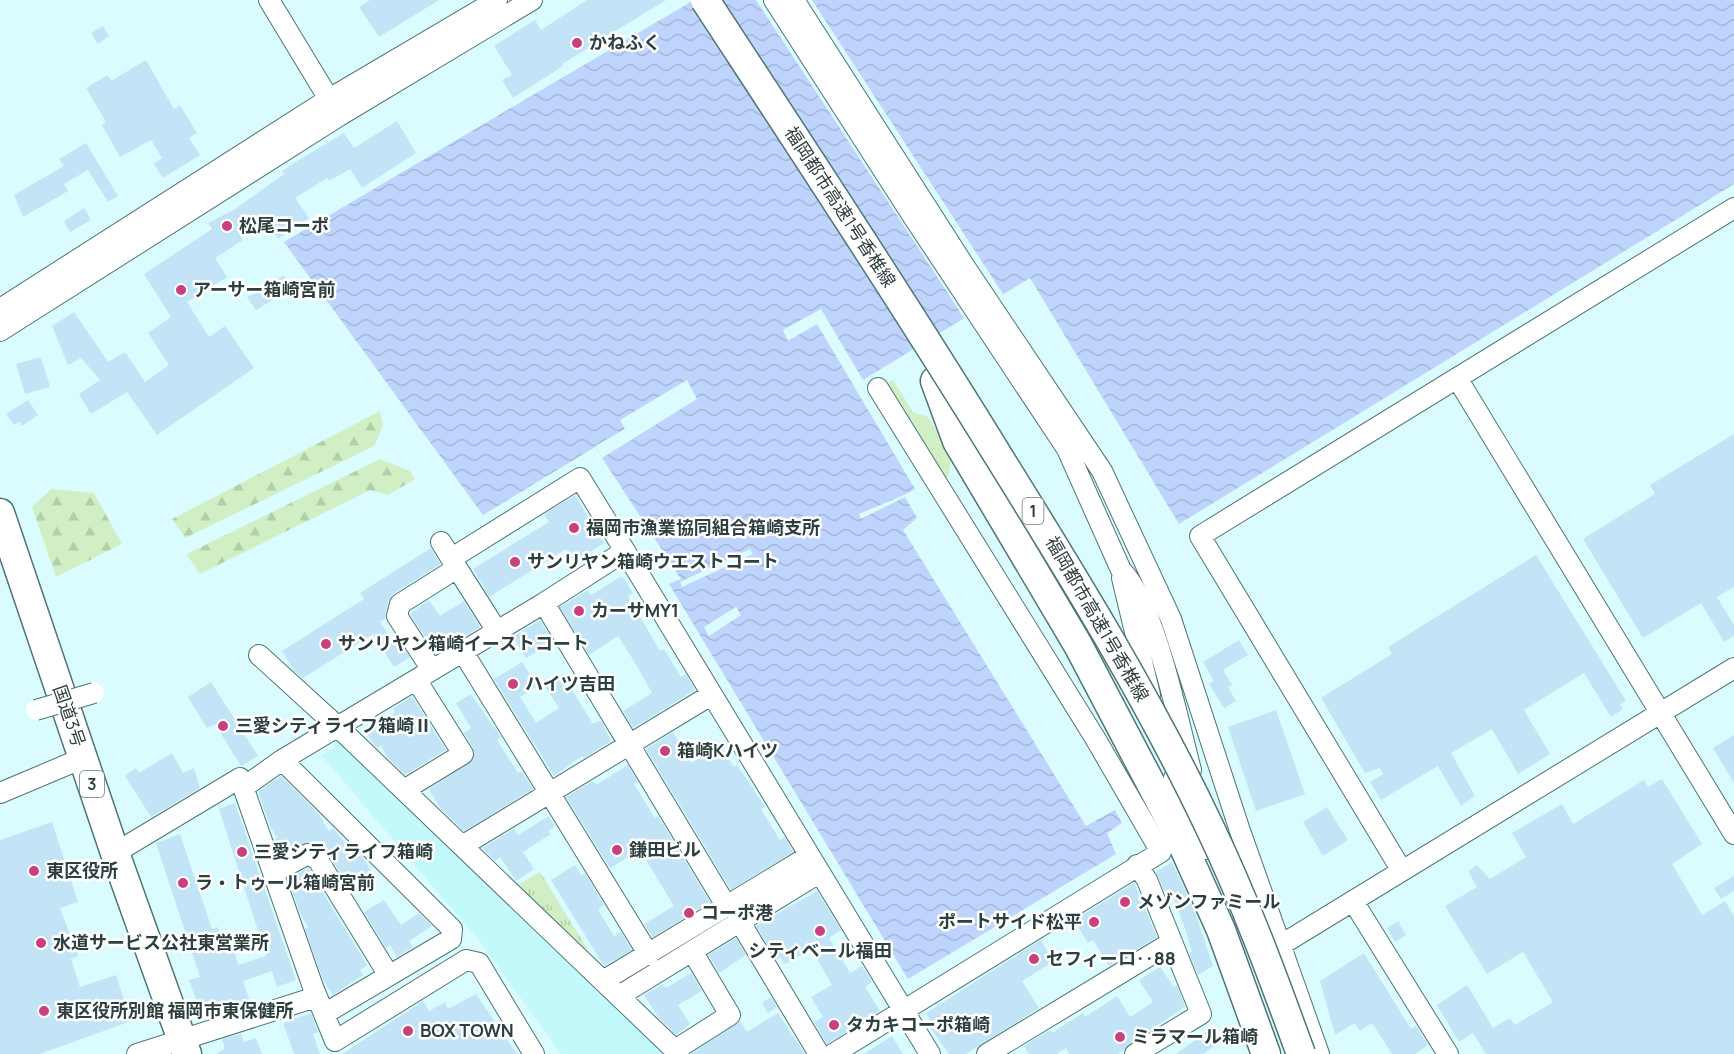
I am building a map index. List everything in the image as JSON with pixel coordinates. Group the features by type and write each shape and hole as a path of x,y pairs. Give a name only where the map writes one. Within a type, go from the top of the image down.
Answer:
{"highway":[{"name":"福岡都市高速1号香椎線","path":"699,0 1060,583 1158,750 1239,924 1286,1054"},
{"name":"福岡都市高速1号香椎線","path":"705,0 946,371 1092,607 1159,727 1211,829 1264,952 1301,1054"},
{"path":"935,381 957,441 1078,645 1181,841 1221,930 1266,1054"},
{"name":"国道3号","path":"0,513 115,853 185,1046"}],"street":[{"path":"269,0 339,116"},
{"path":"0,309 329,99 497,0"},
{"path":"0,331 339,116 532,0"},
{"path":"774,0 914,218 1067,449 1121,570 1133,582 1162,660 1199,802 1204,844 1256,960 1292,1054"},
{"path":"794,0 965,267 1102,471 1171,619 1239,828 1319,1054"},
{"path":"1402,871 1200,536 1734,208"},
{"path":"1457,378 1734,834"},
{"path":"832,1054 1161,852 1089,728 878,388"},
{"path":"404,790 464,754 397,616 400,604 450,556 580,478 930,1054"},
{"path":"244,787 282,760 544,603 625,551"},
{"path":"450,556 497,631"},
{"path":"544,603 727,907"},
{"path":"463,652 649,955"},
{"path":"259,655 338,727 677,1052 730,1015 692,951"},
{"path":"1256,960 1734,668"},
{"path":"36,710 94,693"},
{"path":"462,846 628,743 711,695"},
{"path":"0,793 83,758"},
{"path":"137,1054 185,1046 320,1005 388,974 451,939 452,929 282,760"},
{"path":"115,853 240,778 334,1041 466,960 479,963 534,1054"},
{"path":"273,873 308,854 318,860 388,974"},
{"path":"603,981 727,907 814,865"},
{"path":"619,996 740,922 814,865"},
{"path":"1135,1054 1201,1014 1147,880 1137,865"},
{"path":"1353,901 1448,1054"},
{"path":"740,922 819,1054"},
{"path":"987,1054 1172,942"}],"shaded area":[{"path":"341,737 642,1027 663,1054 561,1054 481,943 321,755 334,748 334,739"}],"green space":[{"path":"893,380 913,412 928,417 952,455 948,477 944,477 885,385"},
{"path":"380,411 383,426 374,446 185,538 172,519"},
{"path":"380,459 410,471 415,479 388,495 370,490 200,574 187,554"},
{"path":"51,489 94,493 122,544 56,577 32,507"},
{"path":"540,872 587,948 579,950 514,887"}],"water":[{"path":"694,0 1734,0 1734,184 1179,524 1030,278 863,380 821,309 783,330 788,341 817,324 915,489 904,495 917,518 903,530 1086,826 1115,810 1122,823 1107,833 1116,854 908,979 669,584 681,579 595,447 483,515 284,242"}],"pier":[{"path":"756,0 812,0 1005,297 966,321"},
{"path":"687,380 697,399 602,458 595,446 625,429 620,420"},
{"path":"904,495 905,497 861,519 859,514"},
{"path":"750,549 753,554 682,587 680,582"},
{"path":"736,607 741,615 709,636 704,627"}],"building":[{"path":"370,0 439,0 379,37 359,7"},
{"path":"587,0 666,0 562,64 563,66 513,98 502,80 512,75 494,46 535,20 541,30"},
{"path":"103,26 109,36 98,44 91,33"},
{"path":"146,60 174,109 180,105 197,133 189,138 200,155 163,178 154,164 162,158 151,140 120,157 102,125 106,122 86,88 108,75 111,81"},
{"path":"397,121 416,153 362,188 350,169 329,181 327,178 295,198 309,218 278,239 264,217 239,232 243,240 215,258 227,277 187,302 209,337 225,326 254,368 157,435 127,392 91,414 79,394 100,380 81,358 68,365 52,326 74,312 108,362 125,352 145,382 169,365 148,333 171,317 144,274 212,229 208,223 235,209 284,174 282,171 297,161 344,133 354,148"},
{"path":"86,143 118,196 108,202 88,170 64,184 68,191 23,217 14,195 64,166 59,159"},
{"path":"84,208 91,220 70,232 64,221"},
{"path":"284,275 292,288 256,310 247,297"},
{"path":"41,357 50,387 25,394 16,364"},
{"path":"28,400 38,415 22,426 20,422 14,425 6,414"},
{"path":"1734,434 1734,587 1717,597 1734,625 1734,636 1724,642 1701,603 1643,638 1583,539 1655,494 1650,485"},
{"path":"575,495 604,543 574,562 566,549 489,597 473,569 549,522 544,514"},
{"path":"431,548 441,564 393,594 388,601 385,619 380,622 396,646 400,643 410,657 394,667 373,634 303,678 294,671 282,651 364,599 360,593"},
{"path":"1536,555 1626,701 1620,704 1623,709 1611,717 1584,673 1524,710 1550,754 1518,774 1492,729 1451,753 1475,796 1461,806 1438,766 1381,800 1370,782 1383,774 1380,768 1365,773 1321,698 1392,654 1388,647"},
{"path":"622,576 633,593 628,596 660,651 664,649 681,677 686,674 695,690 633,728 623,711 652,693 637,666 618,636 589,655 560,607 588,590 591,595"},
{"path":"429,600 440,616 464,601 480,627 436,654 410,614"},
{"path":"540,620 553,641 526,658 513,637"},
{"path":"1239,640 1248,655 1223,670 1232,685 1228,687 1236,701 1224,708 1209,684 1214,681 1203,662"},
{"path":"522,662 537,686 520,697 536,723 559,708 544,685 562,674 593,724 598,721 602,722 611,741 584,758 582,756 554,776 494,679"},
{"name":"三愛シティライフ箱崎Ⅱ","path":"211,682 258,756 241,766 215,724 207,728 188,697"},
{"path":"471,694 501,737 497,740 518,773 522,771 533,789 464,831 441,809 429,789 474,759 473,748 464,733 471,728 456,703"},
{"path":"412,696 446,750 405,775 388,758 381,746 378,748 374,745 366,732 395,712 393,708"},
{"path":"1276,710 1305,794 1256,811 1228,727"},
{"path":"673,732 691,763 720,745 734,767 737,765 765,807 761,809 780,840 785,837 793,852 731,890 646,749"},
{"path":"1734,735 1734,783 1713,748"},
{"path":"172,753 183,773 194,768 200,788 151,817 125,776 136,768 139,773"},
{"path":"628,765 638,782 634,784 655,818 658,816 710,902 653,937 644,924 674,906 640,850 610,868 566,797 593,781 596,785"},
{"path":"282,777 317,812 329,831 333,828 354,854 357,852 364,859 371,871 347,885 328,853 309,842 280,856 274,840 277,838 270,826 258,792"},
{"path":"1662,779 1702,844 1672,864 1702,915 1725,901 1734,916 1734,1054 1486,1054 1473,1033 1459,1042 1437,1005 1467,985 1493,1028 1510,1018 1515,1025 1553,1002 1523,952 1487,974 1445,906 1477,887 1468,871 1477,865 1490,879 1526,857 1512,833 1562,804 1573,824 1644,780 1648,787"},
{"path":"235,803 296,980 277,987 272,971 243,981 251,1005 214,1017 212,1009 201,1013 189,980 200,977 156,843 180,834 212,929 218,927 225,951 234,949 238,965 266,956 219,809"},
{"path":"1327,807 1348,840 1323,856 1303,822"},
{"path":"549,816 555,826 548,831 551,834 523,852 534,869 516,881 500,857 495,861 482,848 514,829 518,835"},
{"path":"52,822 78,902 60,908 78,956 71,959 80,987 116,975 131,1021 40,1054 0,1054 0,840"},
{"path":"1172,862 1195,912 1213,966 1198,975 1189,953 1192,952 1170,888 1164,891 1156,872"},
{"path":"575,865 581,875 585,873 604,905 598,910 614,936 621,932 632,950 604,966 551,880"},
{"path":"308,868 367,965 360,970 363,975 333,995 323,980 305,929 308,927 300,913 288,878"},
{"path":"1734,876 1734,891 1721,899 1714,888"},
{"path":"1134,883 1157,937 1109,966 1093,940 1088,943 1074,920"},
{"path":"817,891 841,930 829,938 850,973 862,966 872,982 865,987 880,1011 827,1044 814,1022 823,1017 811,997 832,985 811,949 785,964 780,957 777,960 756,926"},
{"path":"384,900 401,925 419,913 432,926 409,941 413,947 397,957 390,945 386,948 364,912"},
{"path":"1398,921 1406,935 1395,942 1387,928"},
{"path":"736,938 746,955 719,973 708,955"},
{"path":"1041,940 1053,962 1022,981 1039,1008 966,1054 949,1054 931,1029 933,1025 926,1013"},
{"path":"1364,953 1411,1029 1416,1026 1428,1045 1415,1054 1392,1054 1372,1023 1360,1031 1355,1023 1335,1035 1320,981"},
{"path":"1160,967 1174,987 1177,985 1185,1007 1129,1044 1118,1054 1069,1054 1066,1048 1057,1054 1029,1054 1024,1046 1050,1030 1052,1033 1083,1013 1085,1017 1117,996 1130,1017 1153,1002 1139,980"},
{"path":"691,973 702,991 678,1005 690,1024 676,1035 658,1017 644,995 663,984 666,988"},
{"name":"BOX TOWN","path":"476,994 517,1054 342,1054 423,1001 429,1011 445,1002 448,1009"},
{"path":"771,997 777,1007 768,1013 762,1003"},
{"path":"311,1013 318,1032 313,1034 320,1054 294,1054 283,1023"},
{"path":"778,1013 805,1054 691,1054 740,1021 747,1032"},
{"path":"1206,1032 1214,1046 1203,1054 1176,1054"},
{"path":"241,1034 244,1042 256,1038 262,1054 216,1054 225,1049 222,1039"},
{"path":"892,1036 903,1054 864,1054"}],"place":[{"name":"かねふく","path":"577,43"},
{"name":"松尾コーポ","path":"227,226"},
{"name":"アーサー箱崎宮前","path":"181,290"},
{"name":"福岡市漁業協同組合箱崎支所","path":"574,528"},
{"name":"サンリヤン箱崎ウエストコート","path":"515,562"},
{"name":"カーサMY1","path":"579,611"},
{"name":"サンリヤン箱崎イーストコート","path":"326,644"},
{"name":"ハイツ吉田","path":"513,684"},
{"name":"三愛シティライフ箱崎Ⅱ","path":"223,726"},
{"name":"箱崎Kハイツ","path":"665,751"},
{"name":"鎌田ビル","path":"617,850"},
{"name":"三愛シティライフ箱崎","path":"242,852"},
{"name":"東区役所","path":"34,871"},
{"name":"ラ・トゥール箱崎宮前","path":"183,883"},
{"name":"メゾンファミール","path":"1125,902"},
{"name":"コーポ港","path":"689,913"},
{"name":"ポートサイド松平","path":"1094,922"},
{"name":"シティベール福田","path":"820,931"},
{"name":"水道サービス公社東営業所","path":"41,943"},
{"name":"セフィーロ‥88","path":"1034,959"},
{"name":"東区役所別館 福岡市東保健所","path":"44,1011"},
{"name":"タカキコーポ箱崎","path":"834,1025"},
{"name":"BOX TOWN","path":"408,1031"},
{"name":"ミラマール箱崎","path":"1120,1037"}]}
